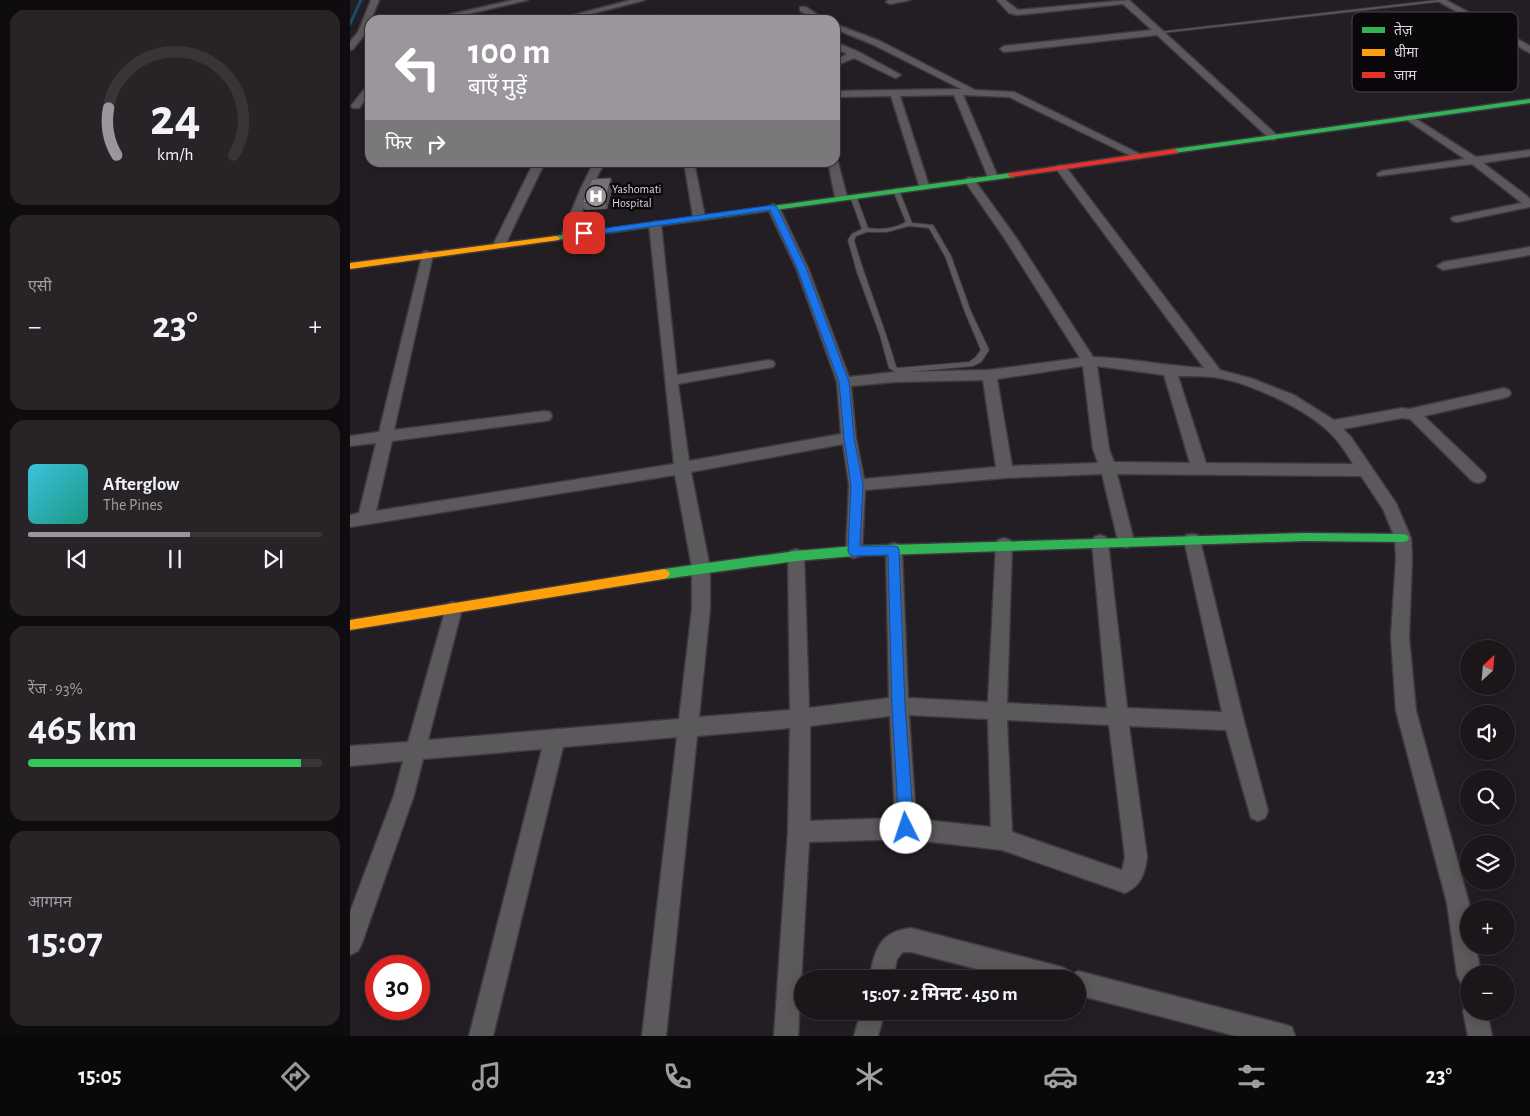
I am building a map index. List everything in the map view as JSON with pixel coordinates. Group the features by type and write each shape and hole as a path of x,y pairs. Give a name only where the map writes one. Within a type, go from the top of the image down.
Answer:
{"main road":[{"path":"350,266 1530,101"},
{"path":"1507,104 1522,113"},
{"path":"350,624 701,568 854,551 1126,541 1304,537 1403,538"}],"street":[{"path":"371,15 375,0"},
{"path":"454,15 524,0"},
{"path":"579,15 641,0"},
{"path":"890,2 906,0"},
{"path":"1001,0 1012,11 1017,13 1125,1 1274,137"},
{"path":"1443,0 1464,12"},
{"path":"803,9 813,15"},
{"path":"840,28 871,40 976,93"},
{"path":"1004,49 1161,32"},
{"path":"350,46 365,33"},
{"path":"1518,43 1530,50"},
{"path":"840,47 896,75"},
{"path":"840,61 856,54"},
{"path":"840,94 894,92 1006,93 1017,96 1139,156"},
{"path":"894,92 924,186"},
{"path":"957,92 993,177"},
{"path":"356,106 365,94"},
{"path":"1410,118 1473,160 1529,203 1525,206 1457,219"},
{"path":"1382,174 1530,153"},
{"path":"499,245 538,167"},
{"path":"567,236 586,188 597,167"},
{"path":"690,167 699,217"},
{"path":"834,167 841,197"},
{"path":"1061,168 1215,373"},
{"path":"969,180 1011,239 1089,361 1101,449 1108,468 1126,541"},
{"path":"773,207 802,268 844,382 849,438 857,485 854,551"},
{"path":"654,1036 699,640 701,568 682,468 670,381 656,224"},
{"path":"1444,266 1530,251"},
{"path":"427,255 387,436 358,520 682,468 849,438"},
{"path":"844,382 895,377 988,375 1089,361 1113,362 1170,371 1215,373 1248,382 1289,398 1332,426 1346,440 1390,507 1403,538 1404,559 1400,637 1406,711 1458,903 1467,965"},
{"path":"670,381 768,364"},
{"path":"1170,371 1200,469"},
{"path":"988,375 1004,472"},
{"path":"1410,414 1504,393"},
{"path":"1332,426 1402,413 1414,415 1478,477"},
{"path":"350,441 545,416"},
{"path":"857,485 1004,472 1108,468 1366,470"},
{"path":"1192,540 1234,721 1258,811"},
{"path":"799,832 906,828 1002,839 1118,881 1125,882 1130,879 1135,867 1136,856 1118,717 1100,542"},
{"path":"1002,839 997,711 1004,545"},
{"path":"894,550 899,706 906,828"},
{"path":"786,1036 799,832 800,718 796,556"},
{"path":"350,943 404,795 453,608"},
{"path":"350,756 416,752 555,738 800,718 899,706 1234,721"},
{"path":"481,1036 555,738"},
{"path":"883,970 887,952 892,946 902,940 911,940 1027,970"},
{"path":"1086,985 1284,1036"},
{"path":"866,1036 870,1020"},
{"path":"1477,1020 1480,1036"}],"lane":[{"path":"1161,32 1443,0"},
{"path":"896,190 908,220 907,224"},
{"path":"853,196 866,230"},
{"path":"907,224 931,226 948,256 968,312 985,350 978,360 970,364 897,371 893,368 851,240 854,235 866,230 873,231 907,224"}],"building":[{"path":"611,178 605,202 582,203 592,179"}],"waterway":[{"path":"350,24 361,0"}],"traffic: fast":[{"path":"1174,151 1530,101"},
{"path":"556,238 1011,175"},
{"path":"664,574 796,556 854,551 1304,537 1403,538"}],"traffic: slow":[{"path":"350,266 556,238"},
{"path":"350,625 664,574"}],"traffic: jam":[{"path":"1011,175 1174,151"}],"place":[{"name":"Yashomati Hospital","path":"596,196"}],"route":[{"path":"584,233 773,207 802,268 844,382 849,438 857,485 854,551 894,550 899,706 906,828"}]}
